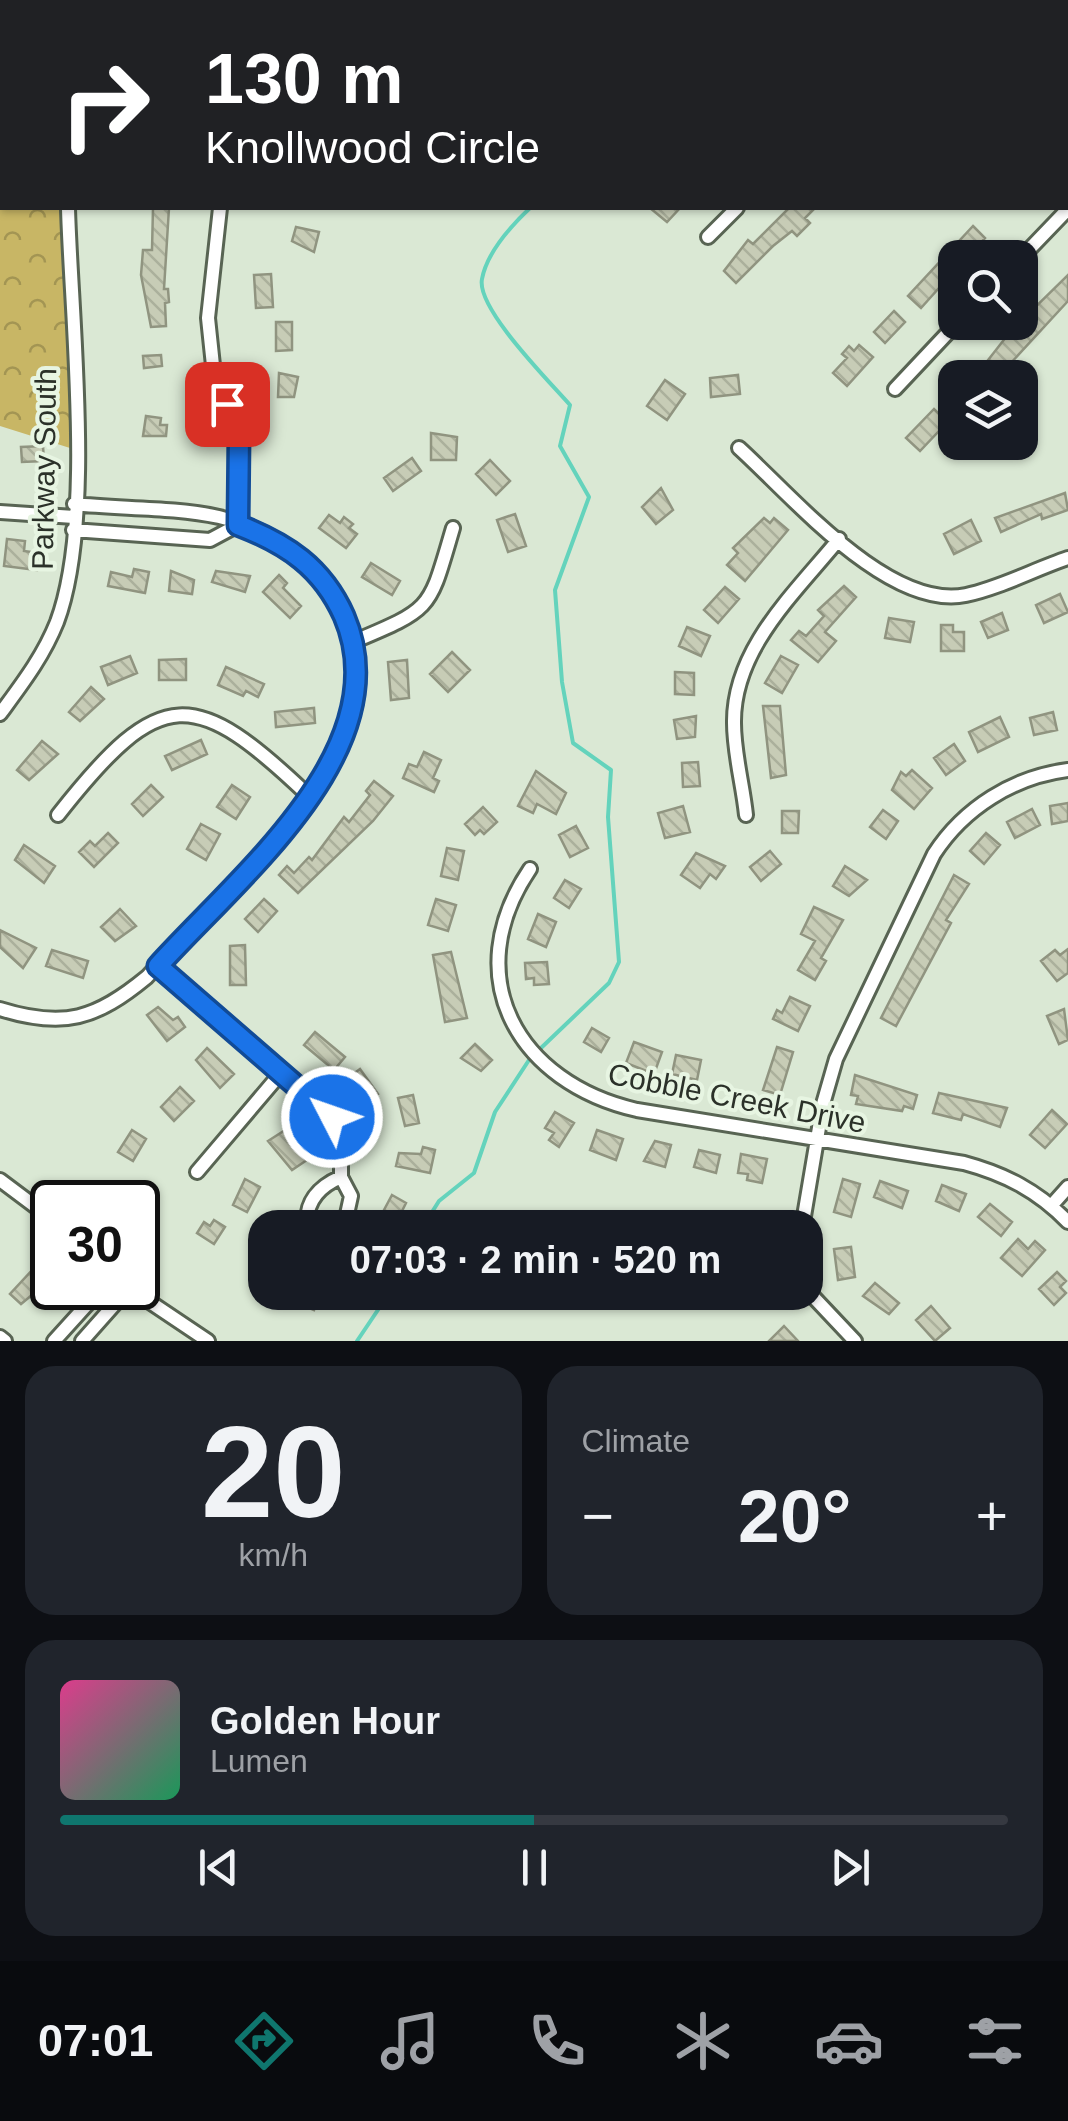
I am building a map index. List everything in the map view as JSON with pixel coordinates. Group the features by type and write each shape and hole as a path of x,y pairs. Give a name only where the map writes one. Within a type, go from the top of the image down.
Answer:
{"street":[{"name":"Parkway South","path":"0,714 40,660 69,579 74,517 68,210"},
{"path":"220,210 208,318 214,375 239,434 238,525"},
{"path":"708,237 734,210"},
{"path":"1038,240 1067,210"},
{"path":"895,388 941,340"},
{"path":"739,448 839,540 897,584 941,597 966,595 1068,558"},
{"path":"0,512 74,517 220,517 284,543 334,593 355,641 358,694 348,728 311,798 158,966 121,999 64,1022 0,1009"},
{"path":"74,517 210,540 238,525"},
{"path":"355,641 410,618 432,597 453,528"},
{"path":"746,815 734,720 743,669 764,633 839,540"},
{"path":"58,815 128,740 152,720 176,713 220,722 265,754 311,798"},
{"path":"805,1210 836,1060 910,898 946,835 984,801 1016,784 1068,770"},
{"name":"Cobble Creek Drive","path":"530,869 502,929 500,971 518,1034 554,1076 601,1102 964,1163 1000,1173 1051,1206 1068,1222"},
{"path":"158,966 332,1117 342,1146 341,1178 351,1196 348,1210"},
{"path":"197,1172 281,1073"},
{"path":"307,1210 324,1184 341,1178"},
{"path":"0,1180 30,1202"},
{"path":"1051,1206 1068,1187"},
{"path":"823,1307 855,1341"},
{"path":"160,1308 208,1341"},
{"path":"54,1341 82,1310"},
{"path":"82,1341 110,1310"}],"green space":[{"path":"0,210 74,210 69,302 70,448 0,426"}],"building":[{"path":"153,210 169,210 166,326 151,327 141,275 143,250 152,250"},
{"path":"652,210 678,210 667,222"},
{"path":"787,210 813,210 805,218 810,223 797,236 792,231 736,283 724,271 748,240 753,244"},
{"path":"973,226 985,238 983,240 960,240"},
{"path":"296,227 319,232 314,252 292,241"},
{"path":"938,264 938,289 921,308 908,296"},
{"path":"271,274 273,307 256,308 254,275"},
{"path":"1068,275 1068,301 1038,334 1038,304"},
{"path":"894,311 905,322 885,343 874,332"},
{"path":"276,322 292,322 292,350 276,351"},
{"path":"1004,340 1032,340 1014,360 988,360"},
{"path":"859,345 873,357 847,386 833,373 847,358 842,354 849,346 854,351"},
{"path":"161,355 162,366 144,368 143,356"},
{"path":"279,373 298,377 294,397 278,397"},
{"path":"738,375 740,394 711,397 710,378"},
{"path":"665,380 685,394 667,420 647,406"},
{"path":"934,409 938,413 938,432 920,451 906,438"},
{"path":"146,416 161,418 160,425 167,425 166,436 143,436"},
{"path":"431,433 457,437 456,460 431,460"},
{"path":"43,446 44,461 22,462 21,447"},
{"path":"412,458 421,471 393,491 384,478"},
{"path":"490,460 510,481 496,495 476,474"},
{"path":"661,488 673,510 656,524 642,507"},
{"path":"1065,493 1068,510 1042,519 1041,514 1001,532 995,518"},
{"path":"515,514 526,546 508,552 497,520"},
{"path":"329,515 340,523 344,517 353,524 349,528 357,534 346,548 319,528"},
{"path":"764,518 770,523 774,518 788,530 745,581 727,565 738,553 733,548"},
{"path":"971,520 981,541 954,554 944,534"},
{"path":"7,539 25,541 24,551 39,553 37,570 4,566"},
{"path":"371,563 400,581 392,595 362,577"},
{"path":"134,569 149,572 145,593 108,586 111,572 132,577"},
{"path":"171,571 194,580 192,594 169,591"},
{"path":"216,571 250,576 245,592 212,582"},
{"path":"279,575 287,583 283,588 301,606 290,618 263,592"},
{"path":"844,586 856,597 825,632 836,641 818,662 791,640 799,631 806,636 824,616 818,610"},
{"path":"725,587 739,599 718,623 704,610"},
{"path":"1060,594 1068,612 1044,623 1036,605"},
{"path":"1002,613 1008,630 988,638 981,622"},
{"path":"889,618 914,622 910,642 885,638"},
{"path":"941,625 953,625 953,632 964,632 964,651 941,651"},
{"path":"687,627 710,636 701,656 679,646"},
{"path":"452,652 470,670 448,692 430,674"},
{"path":"130,656 137,673 108,685 101,667"},
{"path":"781,656 798,665 782,693 765,683"},
{"path":"186,659 186,680 159,680 159,660"},
{"path":"407,660 409,698 391,700 388,662"},
{"path":"226,667 264,684 258,697 246,691 243,696 218,685"},
{"path":"675,672 694,673 694,695 675,694"},
{"path":"91,687 104,699 80,721 69,712"},
{"path":"763,706 780,706 786,775 771,778"},
{"path":"314,708 315,723 276,727 275,712"},
{"path":"1053,712 1057,730 1034,735 1030,718"},
{"path":"696,716 695,737 677,739 674,720"},
{"path":"1000,717 1009,737 978,752 969,732"},
{"path":"201,740 207,754 172,770 165,756"},
{"path":"42,741 58,754 29,780 17,770"},
{"path":"954,744 965,761 946,775 934,758"},
{"path":"424,752 441,760 433,778 439,781 434,792 403,778 409,764 417,767"},
{"path":"698,762 700,786 683,787 682,763"},
{"path":"912,770 932,788 914,809 892,790 901,772 906,776"},
{"path":"536,771 566,793 556,814 537,804 533,813 518,806"},
{"path":"374,781 393,796 373,821 298,893 279,875 287,866 294,873 309,857 312,860 344,817 349,822 370,795 366,791"},
{"path":"151,785 163,797 143,816 132,804"},
{"path":"232,785 250,797 236,819 217,807"},
{"path":"1068,803 1068,821 1052,824 1050,806"},
{"path":"683,806 690,832 665,838 658,813"},
{"path":"483,807 497,822 484,834 480,830 475,835 465,824"},
{"path":"1032,809 1040,825 1015,838 1007,822"},
{"path":"883,810 898,821 886,839 870,827"},
{"path":"782,811 799,811 798,833 782,833"},
{"path":"201,824 220,834 206,860 187,849"},
{"path":"576,826 588,848 570,857 559,835"},
{"path":"108,833 118,843 94,867 79,852 90,841 95,846"},
{"path":"986,833 1000,845 984,864 970,851"},
{"path":"24,845 55,866 44,883 15,860"},
{"path":"447,848 464,851 458,880 441,876"},
{"path":"770,851 781,864 761,881 750,867"},
{"path":"696,853 725,866 716,879 710,874 700,888 681,875"},
{"path":"845,866 867,880 849,896 833,886"},
{"path":"954,875 969,884 946,920 951,923 896,1026 881,1018"},
{"path":"565,880 581,889 569,908 554,898"},
{"path":"264,899 277,911 258,932 245,919"},
{"path":"436,899 456,905 448,931 428,925"},
{"path":"814,907 843,920 821,958 826,961 815,980 798,970 815,941 801,934"},
{"path":"120,909 136,926 115,941 101,927"},
{"path":"538,914 556,922 546,947 528,939"},
{"path":"0,930 36,948 23,968 0,947"},
{"path":"245,945 246,985 230,985 230,946"},
{"path":"1068,949 1068,973 1057,981 1041,961 1055,950 1060,955"},
{"path":"52,950 88,961 83,978 46,966"},
{"path":"451,952 467,1018 445,1022 433,955"},
{"path":"547,962 549,984 534,985 534,978 526,979 525,963"},
{"path":"790,997 810,1006 798,1031 773,1019 777,1010 782,1013"},
{"path":"158,1007 173,1020 178,1017 185,1027 167,1041 147,1015"},
{"path":"1064,1009 1068,1040 1059,1044 1047,1016"},
{"path":"592,1028 609,1038 601,1052 584,1042"},
{"path":"315,1032 345,1057 334,1070 304,1045"},
{"path":"634,1042 662,1052 654,1074 626,1063"},
{"path":"475,1044 492,1060 481,1071 461,1058"},
{"path":"777,1047 793,1052 780,1095 763,1090"},
{"path":"207,1048 234,1074 220,1088 196,1060"},
{"path":"676,1055 701,1060 697,1080 672,1074"},
{"path":"360,1069 378,1094 364,1105 345,1080"},
{"path":"855,1075 917,1095 913,1109 856,1104 858,1096 851,1095"},
{"path":"180,1087 194,1101 174,1121 161,1107"},
{"path":"939,1093 1007,1108 1000,1127 963,1114 961,1120 933,1113"},
{"path":"413,1095 419,1123 405,1126 398,1098"},
{"path":"1052,1110 1067,1124 1045,1148 1030,1135"},
{"path":"555,1112 574,1123 559,1147 549,1140 554,1133 545,1128"},
{"path":"293,1125 299,1135 293,1139 307,1160 292,1170 268,1141"},
{"path":"132,1130 146,1139 133,1161 118,1152"},
{"path":"597,1130 623,1139 616,1160 590,1150"},
{"path":"655,1141 671,1145 665,1167 644,1161"},
{"path":"423,1147 435,1150 430,1173 396,1166 399,1153 421,1154"},
{"path":"699,1150 720,1155 716,1173 694,1167"},
{"path":"741,1154 767,1159 762,1183 738,1173"},
{"path":"245,1179 260,1187 247,1212 233,1205"},
{"path":"843,1179 860,1184 851,1217 834,1212"},
{"path":"880,1181 908,1191 902,1208 874,1197"},
{"path":"942,1185 966,1194 959,1211 936,1201"},
{"path":"392,1195 406,1203 402,1210 384,1210"},
{"path":"990,1204 1012,1222 1001,1236 978,1217"},
{"path":"214,1220 225,1227 214,1244 197,1233 204,1222 210,1226"},
{"path":"1018,1239 1028,1249 1035,1241 1045,1250 1022,1276 1001,1258"},
{"path":"851,1247 855,1277 838,1280 834,1249"},
{"path":"30,1272 30,1297 21,1304 10,1294"},
{"path":"1057,1272 1066,1281 1060,1287 1066,1293 1054,1305 1039,1289"},
{"path":"875,1283 899,1303 889,1314 863,1296"},
{"path":"931,1306 950,1328 935,1341 916,1320"},
{"path":"784,1326 798,1341 769,1341"}],"waterway":[{"path":"528,210 489,259 482,279 483,292 516,344 570,405 560,446 589,497 555,590 562,682 573,743 611,770 608,817 619,962 609,983 541,1048"},
{"path":"433,1210 474,1173 495,1112 529,1060"},
{"path":"357,1341 378,1310"}],"route":[{"path":"227,404 239,434 238,525 284,543 334,593 355,641 358,694 338,753 311,798 158,966 332,1117"}]}
